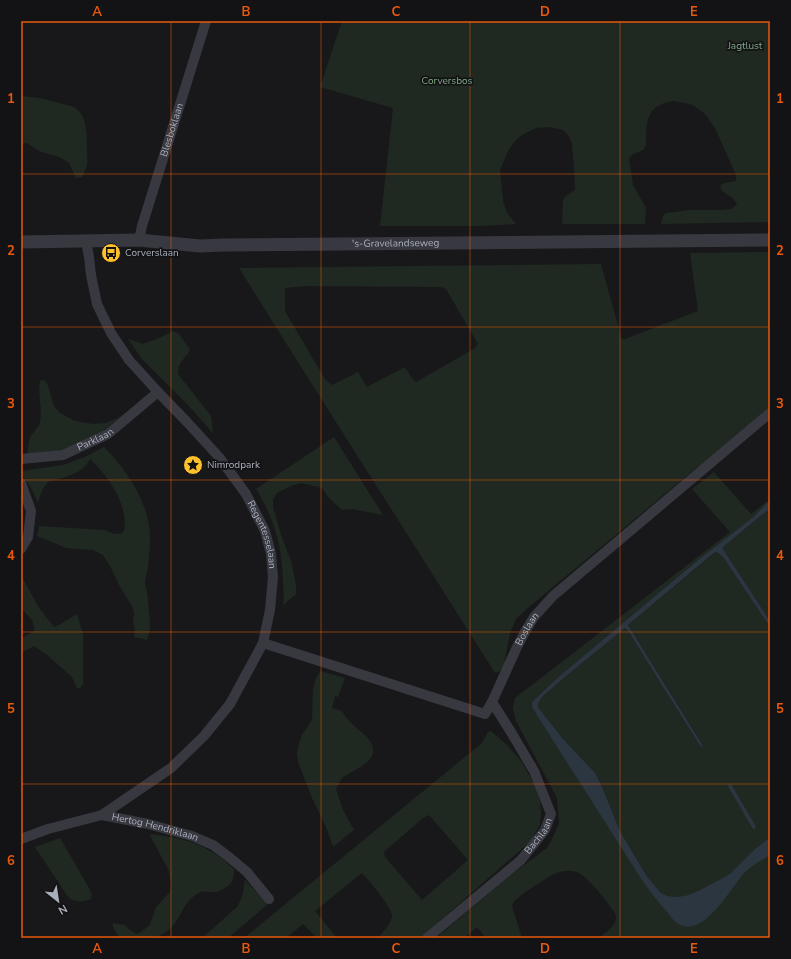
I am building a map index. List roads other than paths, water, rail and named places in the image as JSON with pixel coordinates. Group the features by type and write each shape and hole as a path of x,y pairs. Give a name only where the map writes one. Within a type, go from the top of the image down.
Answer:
{"street":[{"name":"Blesboklaan","path":"139,240 142,226 206,21"},
{"name":"Regentesselaan","path":"86,240 97,304 111,333 129,360 219,457 246,494 265,531 271,554 273,577 270,610 263,643 230,704 204,736 171,768 102,815"},
{"name":"'s-Gravelandseweg","path":"21,242 139,240 200,246 223,244 770,240"},
{"name":"Parklaan","path":"21,460 63,455 108,434 158,392"},
{"name":"Boslaan","path":"263,643 485,714 526,630 548,602 770,413"},
{"path":"21,483 31,511 28,537 21,549"},
{"name":"Bachlaan","path":"427,938 521,860 545,830 551,814 534,771 492,702"},
{"name":"Hertog Hendriklaan","path":"21,839 48,829 102,815 148,824 192,836 213,845 229,856 247,872 269,899"}],"waterway":[{"path":"730,786 754,827"}],"place":[{"name":"Corverslaan","path":"111,253"},
{"name":"Nimrodpark","path":"193,465"}],"park label":[{"name":"Jagtlust","path":"745,46"},
{"name":"Corversbos","path":"447,81"}]}
